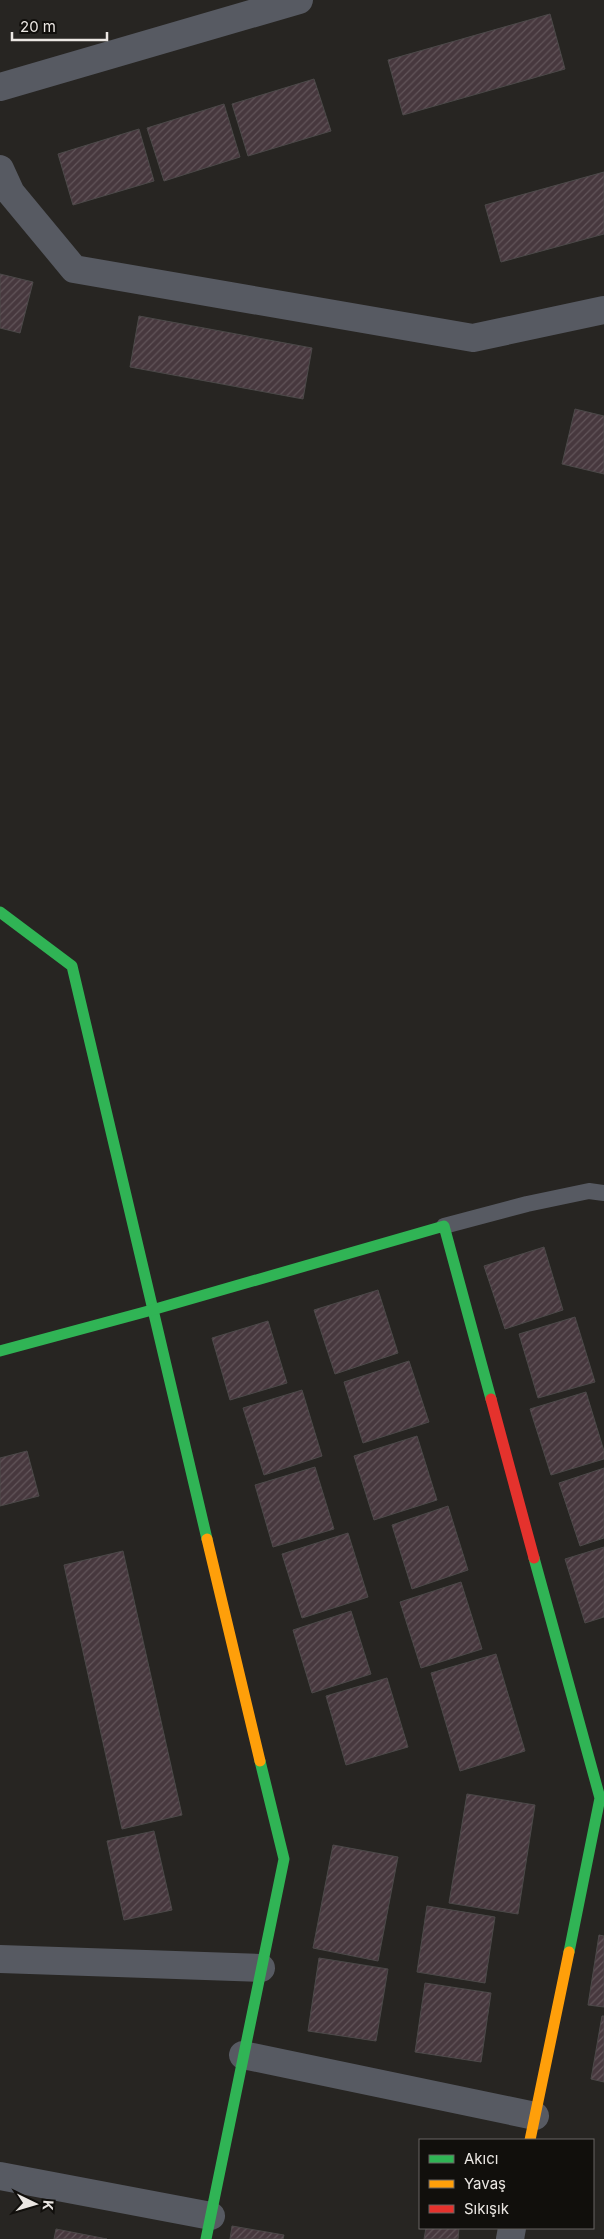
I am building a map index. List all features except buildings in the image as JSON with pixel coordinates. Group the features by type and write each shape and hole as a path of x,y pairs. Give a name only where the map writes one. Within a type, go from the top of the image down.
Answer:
{"street":[{"path":"0,87 299,0"},
{"path":"0,169 11,193 74,269 473,338 604,310"},
{"path":"0,912 72,966 152,1310 284,1859 208,2228 0,2176"},
{"path":"0,1351 152,1310 444,1226 600,1798 533,2128 244,2055"},
{"path":"0,1959 261,1968"}],"lane":[{"path":"444,1226 589,1191 604,1193"}],"traffic: fast":[{"path":"0,912 72,966 207,1539"},
{"path":"0,1351 152,1310 444,1226 491,1399"},
{"path":"534,1558 600,1798 569,1952"},
{"path":"206,2239 284,1859 260,1761"}],"traffic: slow":[{"path":"207,1539 260,1761"},
{"path":"530,2139 569,1952"}],"traffic: jam":[{"path":"491,1399 534,1558"}]}
